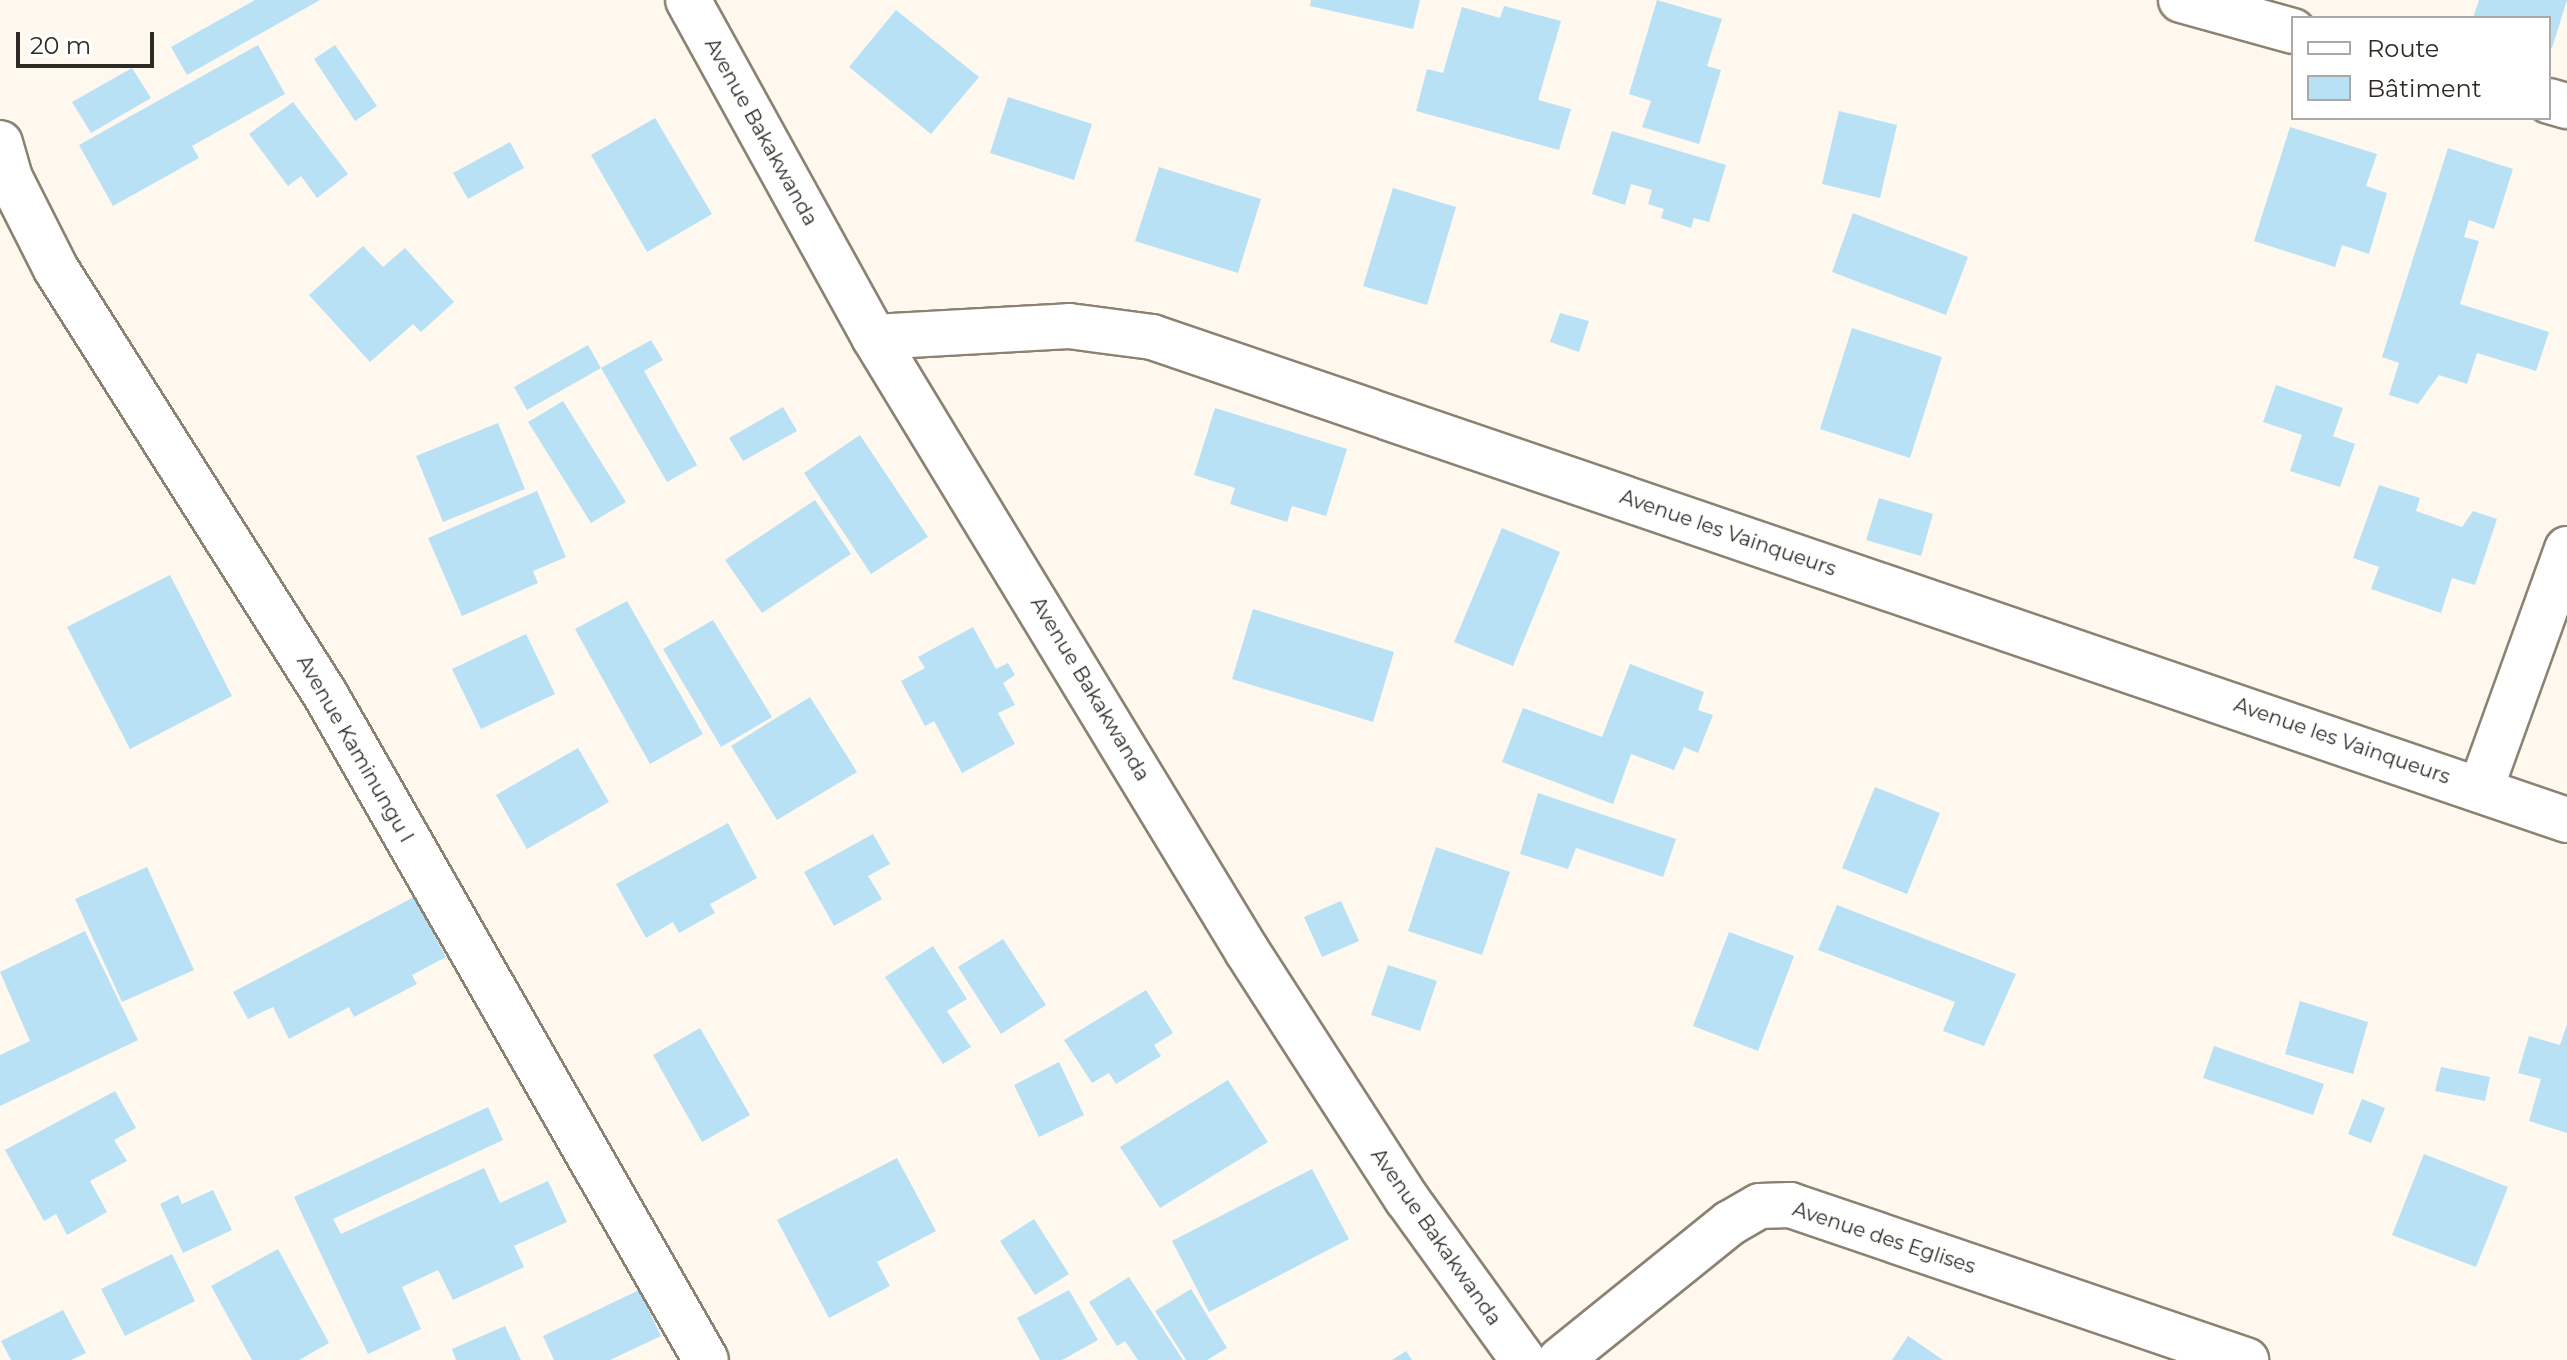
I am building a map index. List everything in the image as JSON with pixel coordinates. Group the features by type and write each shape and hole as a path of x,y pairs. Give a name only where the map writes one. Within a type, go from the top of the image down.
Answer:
{"street":[{"name":"Avenue Bakakwanda","path":"688,0 874,337 1247,951 1407,1199 1523,1360"},
{"path":"2181,0 2291,30"},
{"name":"Avenue Kaminungu I","path":"0,143 10,178 56,269 325,694 706,1360"},
{"name":"Avenue les Vainqueurs","path":"874,337 1069,326 1152,337 2481,788 2567,820"},
{"path":"2481,788 2567,549"},
{"name":"Avenue des Eglises","path":"1560,1360 1730,1223 1760,1206 1790,1205 2246,1360"}],"building":[{"path":"255,0 320,0 187,75 171,47"},
{"path":"1311,0 1420,0 1413,29 1310,6"},
{"path":"1657,0 1722,19 1707,66 1721,70 1699,144 1642,127 1651,101 1629,94"},
{"path":"2479,0 2567,0 2552,48 2551,16 2474,16"},
{"path":"1504,6 1561,21 1538,100 1571,109 1559,150 1416,111 1427,69 1443,73 1462,7 1500,18"},
{"path":"896,10 979,77 931,134 849,67"},
{"path":"258,45 285,94 192,146 199,158 113,206 79,145"},
{"path":"335,45 377,106 355,121 314,59"},
{"path":"132,68 151,98 91,133 72,102"},
{"path":"1008,97 1092,124 1074,180 990,153"},
{"path":"293,102 348,174 317,198 301,176 288,186 249,134"},
{"path":"1839,111 1897,125 1880,198 1822,184"},
{"path":"655,118 712,214 647,252 591,155"},
{"path":"2290,127 2377,154 2366,186 2387,193 2369,254 2342,245 2335,267 2254,241"},
{"path":"1612,131 1726,165 1709,222 1694,218 1691,228 1661,218 1664,209 1648,204 1652,190 1631,184 1625,205 1592,194"},
{"path":"510,142 524,168 468,199 453,173"},
{"path":"2448,148 2513,169 2494,229 2469,220 2464,237 2479,241 2460,304 2549,332 2536,371 2477,353 2467,384 2439,375 2418,404 2389,395 2399,363 2382,357"},
{"path":"1159,167 1261,199 1238,273 1135,241"},
{"path":"1393,188 1456,207 1427,305 1363,286"},
{"path":"1853,213 1968,257 1946,315 1832,272"},
{"path":"363,246 383,267 405,248 454,302 421,332 413,324 370,362 309,295"},
{"path":"1560,313 1589,321 1579,352 1550,342"},
{"path":"1852,328 1942,357 1910,458 1820,429"},
{"path":"651,340 663,360 644,371 697,465 667,482 601,368"},
{"path":"588,345 601,368 527,410 514,387"},
{"path":"2276,385 2343,408 2333,436 2355,444 2340,487 2290,471 2302,435 2263,422"},
{"path":"563,401 626,502 591,523 528,422"},
{"path":"783,407 797,431 743,461 729,438"},
{"path":"1215,408 1347,449 1326,516 1292,506 1287,522 1230,504 1235,488 1194,475"},
{"path":"498,423 525,489 443,522 416,456"},
{"path":"860,435 928,537 871,574 804,473"},
{"path":"2379,485 2420,498 2416,511 2462,527 2473,511 2497,519 2475,585 2452,578 2441,613 2371,589 2379,567 2353,558"},
{"path":"537,491 566,557 533,571 538,583 462,616 428,538"},
{"path":"1879,498 1933,514 1921,556 1866,540"},
{"path":"815,500 851,554 762,613 725,560"},
{"path":"1502,528 1560,552 1513,666 1454,642"},
{"path":"170,575 232,696 130,749 67,627"},
{"path":"627,601 703,734 650,764 575,629"},
{"path":"1253,609 1394,652 1373,722 1232,679"},
{"path":"713,620 772,717 721,747 663,649"},
{"path":"973,627 996,669 1008,663 1015,675 1003,683 1015,705 998,713 1015,744 962,773 934,721 925,726 901,681 925,668 918,657"},
{"path":"526,634 555,694 481,729 452,669"},
{"path":"1630,664 1704,692 1698,710 1713,715 1698,753 1684,747 1674,770 1631,754 1613,804 1502,762 1523,708 1602,737"},
{"path":"810,697 857,772 777,820 731,746"},
{"path":"578,748 609,802 527,849 496,795"},
{"path":"1875,787 1940,813 1907,894 1842,868"},
{"path":"1538,793 1676,839 1663,877 1576,848 1568,869 1520,854"},
{"path":"728,823 757,878 710,904 715,913 679,933 673,922 646,938 616,884"},
{"path":"873,834 890,864 868,876 882,899 834,926 804,872"},
{"path":"1436,847 1510,872 1482,955 1408,931"},
{"path":"147,867 194,970 122,1002 75,899"},
{"path":"414,897 446,957 412,975 417,984 354,1017 349,1007 289,1039 273,1007 248,1019 233,992"},
{"path":"1341,901 1359,941 1322,957 1304,917"},
{"path":"1837,905 2016,974 1984,1046 1943,1031 1955,1002 1818,950"},
{"path":"85,931 138,1040 0,1106 0,1055 30,1041 0,972"},
{"path":"1729,932 1794,956 1758,1051 1693,1026"},
{"path":"1003,939 1046,1005 1001,1034 958,967"},
{"path":"933,946 967,999 947,1011 971,1047 943,1064 885,977"},
{"path":"1388,965 1437,981 1420,1031 1371,1015"},
{"path":"1146,990 1173,1033 1154,1045 1161,1056 1116,1084 1109,1073 1092,1083 1064,1040"},
{"path":"2300,1001 2368,1022 2353,1074 2285,1054"},
{"path":"2567,1024 2567,1133 2529,1121 2541,1079 2518,1073 2529,1036 2560,1045"},
{"path":"700,1028 750,1115 702,1142 653,1055"},
{"path":"2214,1046 2324,1084 2313,1115 2203,1078"},
{"path":"1059,1062 1084,1115 1039,1137 1014,1085"},
{"path":"2441,1067 2490,1077 2485,1101 2435,1091"},
{"path":"1228,1080 1268,1142 1160,1208 1120,1147"},
{"path":"115,1091 136,1128 114,1140 127,1161 90,1181 107,1212 67,1235 56,1214 44,1221 5,1150"},
{"path":"2362,1099 2385,1108 2371,1143 2348,1134"},
{"path":"488,1107 503,1140 333,1219 341,1234 484,1168 500,1203 548,1181 567,1222 514,1246 524,1267 453,1300 438,1270 402,1287 421,1329 368,1354 294,1197"},
{"path":"2424,1154 2508,1187 2476,1267 2392,1235"},
{"path":"897,1158 936,1231 877,1262 890,1286 829,1318 777,1220"},
{"path":"1312,1169 1349,1239 1209,1312 1172,1241"},
{"path":"213,1190 232,1230 183,1253 160,1204 178,1195 182,1204"},
{"path":"1034,1219 1069,1274 1035,1295 1000,1241"},
{"path":"278,1249 329,1343 299,1360 252,1360 211,1286"},
{"path":"172,1254 195,1301 125,1336 101,1289"},
{"path":"1129,1277 1183,1360 1138,1360 1125,1341 1117,1346 1089,1302"},
{"path":"1191,1289 1227,1348 1207,1360 1186,1360 1155,1311"},
{"path":"639,1290 661,1336 610,1360 554,1360 543,1336"},
{"path":"1069,1290 1098,1340 1062,1360 1040,1360 1017,1318"},
{"path":"63,1310 86,1353 71,1360 11,1360 1,1341"},
{"path":"505,1326 521,1360 456,1360 452,1349"},
{"path":"1908,1336 1943,1360 1892,1360"},
{"path":"1406,1351 1412,1360 1392,1360"}]}
